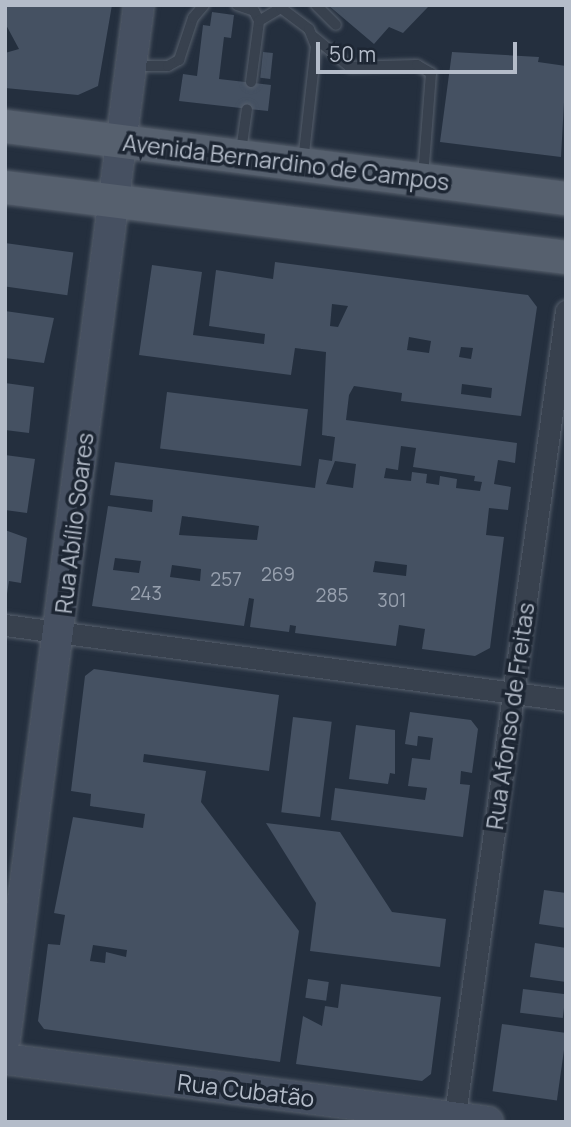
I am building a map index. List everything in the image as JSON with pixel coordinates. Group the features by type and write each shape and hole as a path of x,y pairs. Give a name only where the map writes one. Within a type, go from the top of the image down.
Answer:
{"main road":[{"name":"Avenida Bernardino de Campos","path":"5,126 566,198"},
{"path":"5,187 114,198 566,257"}],"street":[{"name":"Rua Abílio Soares","path":"5,1039 60,632 139,5"},
{"name":"Rua Afonso de Freitas","path":"454,1120 566,311"},
{"path":"5,625 566,700"},
{"name":"Rua Cubatão","path":"5,1059 454,1120 488,1122"}],"lane":[{"path":"131,65 168,66 179,60 187,50 193,18 204,5"},
{"path":"237,5 254,11 259,21 251,82"},
{"path":"316,5 336,25"},
{"path":"259,21 281,8 349,67 425,68 434,80 423,180"},
{"path":"303,164 314,37"},
{"path":"240,156 247,109"}],"building":[{"path":"5,5 112,5 98,86 78,95 5,88 5,53 19,49 5,23"},
{"path":"328,5 428,7 403,33 389,27 374,44"},
{"path":"212,12 234,15 231,38 224,37 219,79 271,85 268,111 179,101 183,74 197,76 203,25 210,26"},
{"path":"263,52 273,53 270,79 260,78"},
{"path":"452,52 539,57 538,62 566,66 561,157 440,142"},
{"path":"5,243 73,253 67,295 5,286"},
{"path":"275,262 528,295 537,307 521,416 401,401 402,393 354,386 349,395 346,420 517,443 515,463 498,460 494,484 511,487 508,510 489,508 486,535 504,537 490,648 475,656 422,649 425,629 399,625 396,646 295,633 296,626 290,625 289,632 250,627 254,599 249,598 244,626 92,606 108,506 152,512 153,500 110,495 115,462 315,488 319,459 332,461 335,437 322,435 326,352 295,348 291,375 139,355 152,265 202,272 193,335 264,344 265,334 209,326 216,270 273,279","holes":["332,304 348,306 338,327 330,326","409,337 431,341 429,353 407,350","461,347 473,348 471,359 459,357","462,384 492,388 491,398 461,394","401,446 416,448 413,467 475,476 474,481 482,482 480,491 456,488 457,479 440,476 439,485 426,483 427,474 412,472 411,481 384,478 386,468 398,470","335,461 356,464 353,488 326,484","182,516 259,526 257,540 179,535","115,558 141,561 139,573 113,570","375,561 407,565 406,576 373,572","172,565 201,569 200,581 170,577"]},
{"path":"5,311 54,318 44,363 5,358"},
{"path":"5,383 34,387 29,433 5,430"},
{"path":"167,392 308,409 301,466 160,449"},
{"path":"5,455 35,459 27,513 5,510"},
{"path":"5,530 27,538 21,583 9,581 7,594"},
{"path":"94,669 279,695 269,771 144,754 143,762 206,771 201,802 299,931 280,1062 44,1029 38,1021 48,944 60,945 65,915 54,913 73,817 143,828 145,814 90,806 91,794 71,791 85,676","holes":["93,945 127,950 126,957 106,952 105,963 90,961"]},
{"path":"410,712 471,720 478,729 472,773 461,771 460,784 470,785 463,837 331,820 335,788 425,800 427,788 408,786 412,758 430,760 433,738 418,736 417,746 405,744"},
{"path":"293,717 332,722 320,817 281,812"},
{"path":"356,725 395,730 395,774 390,773 388,784 349,779"},
{"path":"266,823 340,832 392,912 446,919 440,967 310,951 316,903"},
{"path":"544,890 566,893 566,928 539,924"},
{"path":"535,943 566,948 566,982 530,977"},
{"path":"308,979 329,982 326,1001 305,998"},
{"path":"341,984 441,997 431,1074 422,1081 296,1064 303,1016 322,1026 325,1006 338,1008"},
{"path":"523,989 566,994 563,1018 520,1013"},
{"path":"502,1024 566,1033 557,1100 493,1091"}]}
